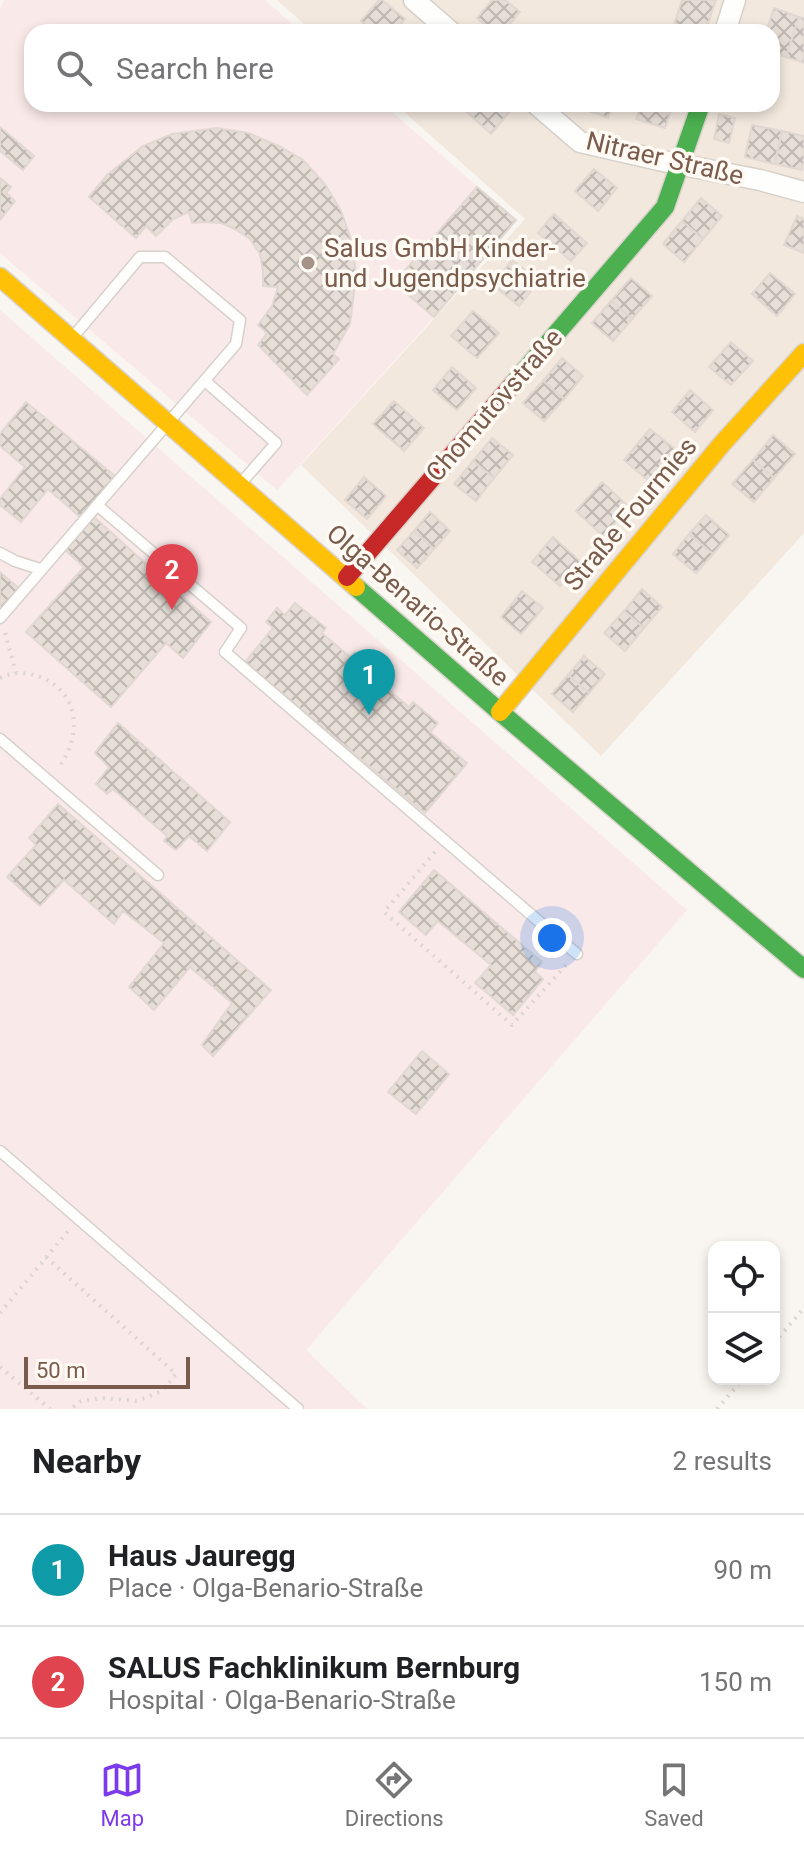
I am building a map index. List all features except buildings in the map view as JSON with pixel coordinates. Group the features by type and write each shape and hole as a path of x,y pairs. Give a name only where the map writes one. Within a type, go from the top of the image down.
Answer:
{"street":[{"path":"414,0 442,24"},
{"path":"728,24 735,0"},
{"name":"Nitraer Straße","path":"545,112 580,142 804,192"},
{"name":"Chomutovstraße","path":"347,577 665,207 698,112"},
{"name":"Olga-Benario-Straße","path":"0,277 500,712 804,969"},
{"name":"Straße Fourmies","path":"500,712 721,445 804,353"}],"lane":[{"path":"0,618 236,344 240,320 165,257 140,257 71,339"},
{"path":"205,381 276,443 240,485"},
{"path":"97,505 241,628 225,652 577,954"},
{"path":"0,553 40,569"},
{"path":"0,739 158,875"},
{"path":"0,1151 298,1409"}],"path":[{"path":"0,618 16,673"},
{"path":"0,678 28,673 52,682 63,692 75,721 73,740 68,755 47,780"},
{"path":"445,840 384,912 512,1025 577,954"},
{"path":"0,1313 78,1219"},
{"path":"46,1257 176,1374 162,1391 137,1401 103,1398 81,1401 71,1409"},
{"path":"780,1336 804,1308"},
{"path":"0,1367 50,1409"},
{"path":"717,1409 738,1385"}],"shaded area":[{"path":"4,0 265,0 292,24 24,24 24,112 392,112 516,220 434,317 277,490 0,253 0,9"},
{"path":"277,0 804,0 804,533 601,756 301,465 525,219 404,112 780,112 780,24 304,24"},
{"path":"0,310 687,910 306,1350 367,1409 0,1409"}],"traffic: fast":[{"path":"513,384 665,207 698,112"},
{"path":"356,587 804,969"}],"traffic: slow":[{"path":"0,277 356,587"},
{"path":"500,712 721,445 804,353"}],"traffic: jam":[{"path":"347,577 513,384"}],"place":[{"name":"Salus GmbH Kinder- und Jugendpsychiatrie","path":"308,263"},
{"name":"SALUS Fachklinikum Bernburg","path":"172,610"},
{"name":"Haus Jauregg","path":"369,715"}]}
